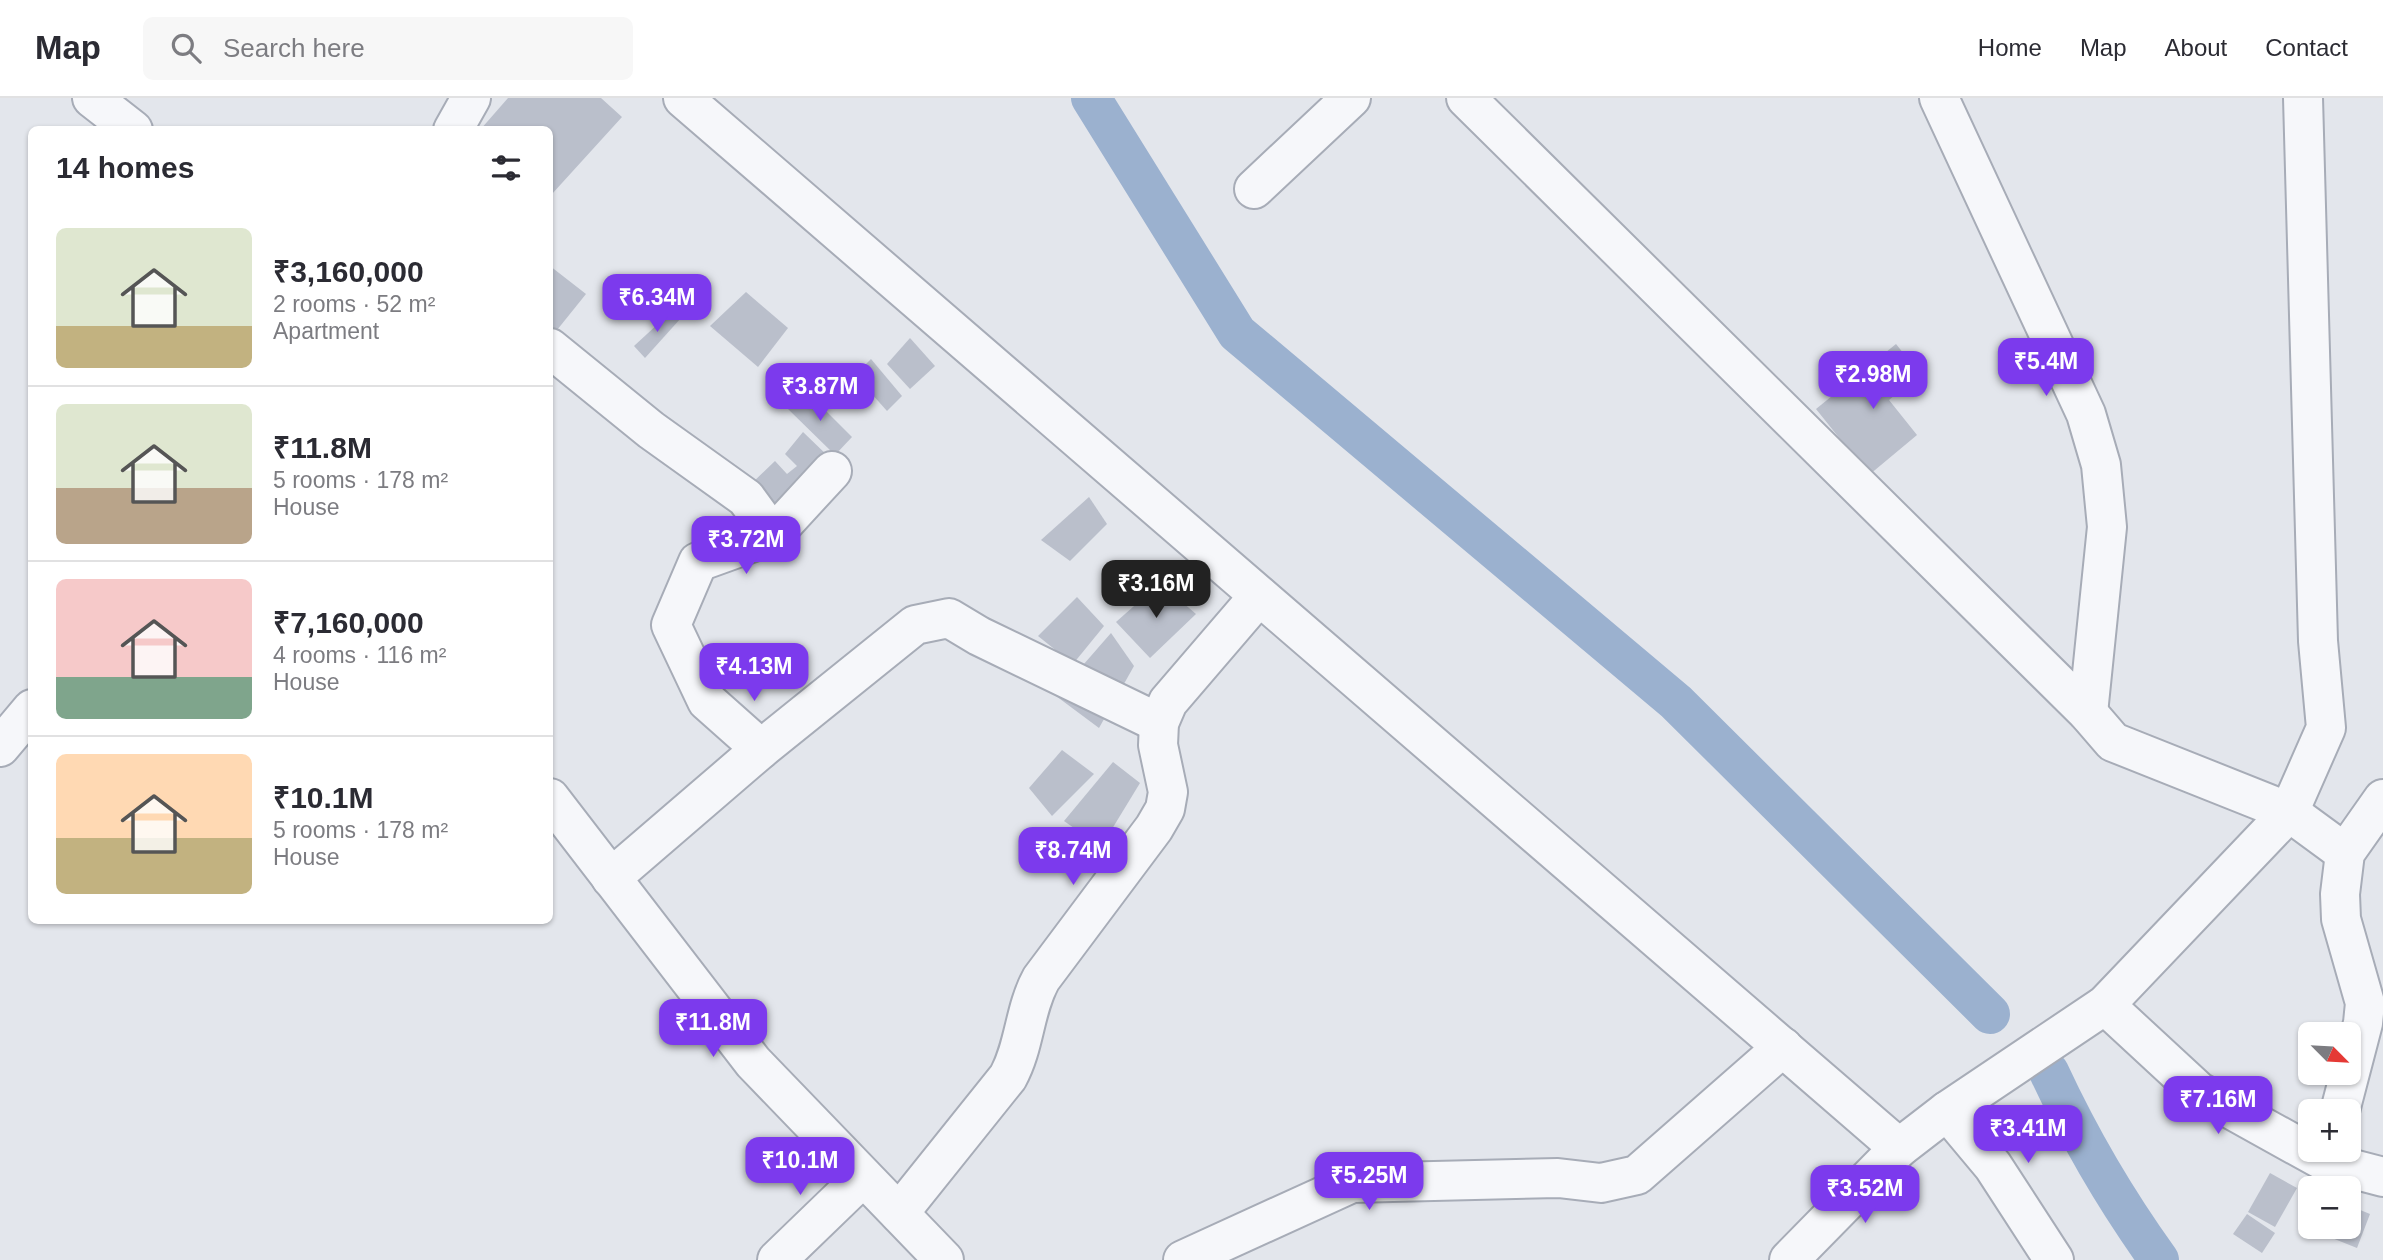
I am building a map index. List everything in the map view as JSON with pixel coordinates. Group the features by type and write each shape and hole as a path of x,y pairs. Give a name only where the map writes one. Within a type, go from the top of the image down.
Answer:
{"street":[{"path":"92,98 128,126"},
{"path":"455,126 471,98"},
{"path":"683,98 1899,1148"},
{"path":"1254,189 1351,98"},
{"path":"1466,98 2088,713 2113,742 2289,812 2346,853"},
{"path":"1939,98 2086,414 2101,465 2107,527 2088,713"},
{"path":"1789,1260 1899,1148 1947,1111 2105,1005 2289,812 2326,728 2317,627 2303,98"},
{"path":"553,350 652,430 746,498 773,535"},
{"path":"761,749 708,701 671,625 698,562 773,535 832,471"},
{"path":"900,1213 1008,1077 1017,1060 1031,997 1041,979 1154,828 1166,808 1168,792 1158,745 1159,723 1168,702 1259,596"},
{"path":"611,878 761,749 915,625 949,618 979,636 1159,723"},
{"path":"0,747 28,714"},
{"path":"2343,1099 2363,1023 2364,1003 2341,919 2340,894 2346,853 2383,799"},
{"path":"553,802 753,1062 944,1260"},
{"path":"2105,1005 2198,1091 2298,1141"},
{"path":"1184,1260 1352,1183 1558,1178 1601,1183 1637,1175 1783,1047"},
{"path":"1947,1111 1993,1166 2054,1260"},
{"path":"2344,1162 2383,1177"},
{"path":"777,1260 863,1177"}],"building":[{"path":"508,98 601,98 622,117 553,193 553,126 484,126"},
{"path":"553,268 586,294 553,335"},
{"path":"746,292 788,328 758,367 710,326"},
{"path":"672,311 681,318 645,358 634,346"},
{"path":"910,338 935,366 910,389 887,364"},
{"path":"1896,344 1920,374 1889,400 1917,435 1869,475 1816,409"},
{"path":"871,359 902,396 887,411 855,375"},
{"path":"849,376 871,397 858,409 838,388"},
{"path":"806,391 852,437 835,455 788,409"},
{"path":"803,432 830,458 783,521 750,485 775,461 787,474 797,466 785,454"},
{"path":"1089,497 1107,524 1070,561 1041,540"},
{"path":"1160,583 1196,614 1150,658 1116,622"},
{"path":"1077,597 1104,626 1073,664 1038,636"},
{"path":"1111,633 1134,666 1099,728 1056,696"},
{"path":"1062,750 1094,774 1052,816 1029,788"},
{"path":"1113,762 1140,783 1101,847 1064,821"},
{"path":"2270,1173 2297,1188 2275,1227 2248,1212"},
{"path":"2361,1210 2370,1214 2361,1238"},
{"path":"2247,1214 2275,1233 2262,1253 2233,1234"},
{"path":"2334,1239 2360,1239 2357,1248"}],"waterway":[{"path":"1091,98 1237,333 1676,702 1990,1014"},
{"path":"2049,1072 2100,1169 2159,1260"}]}
